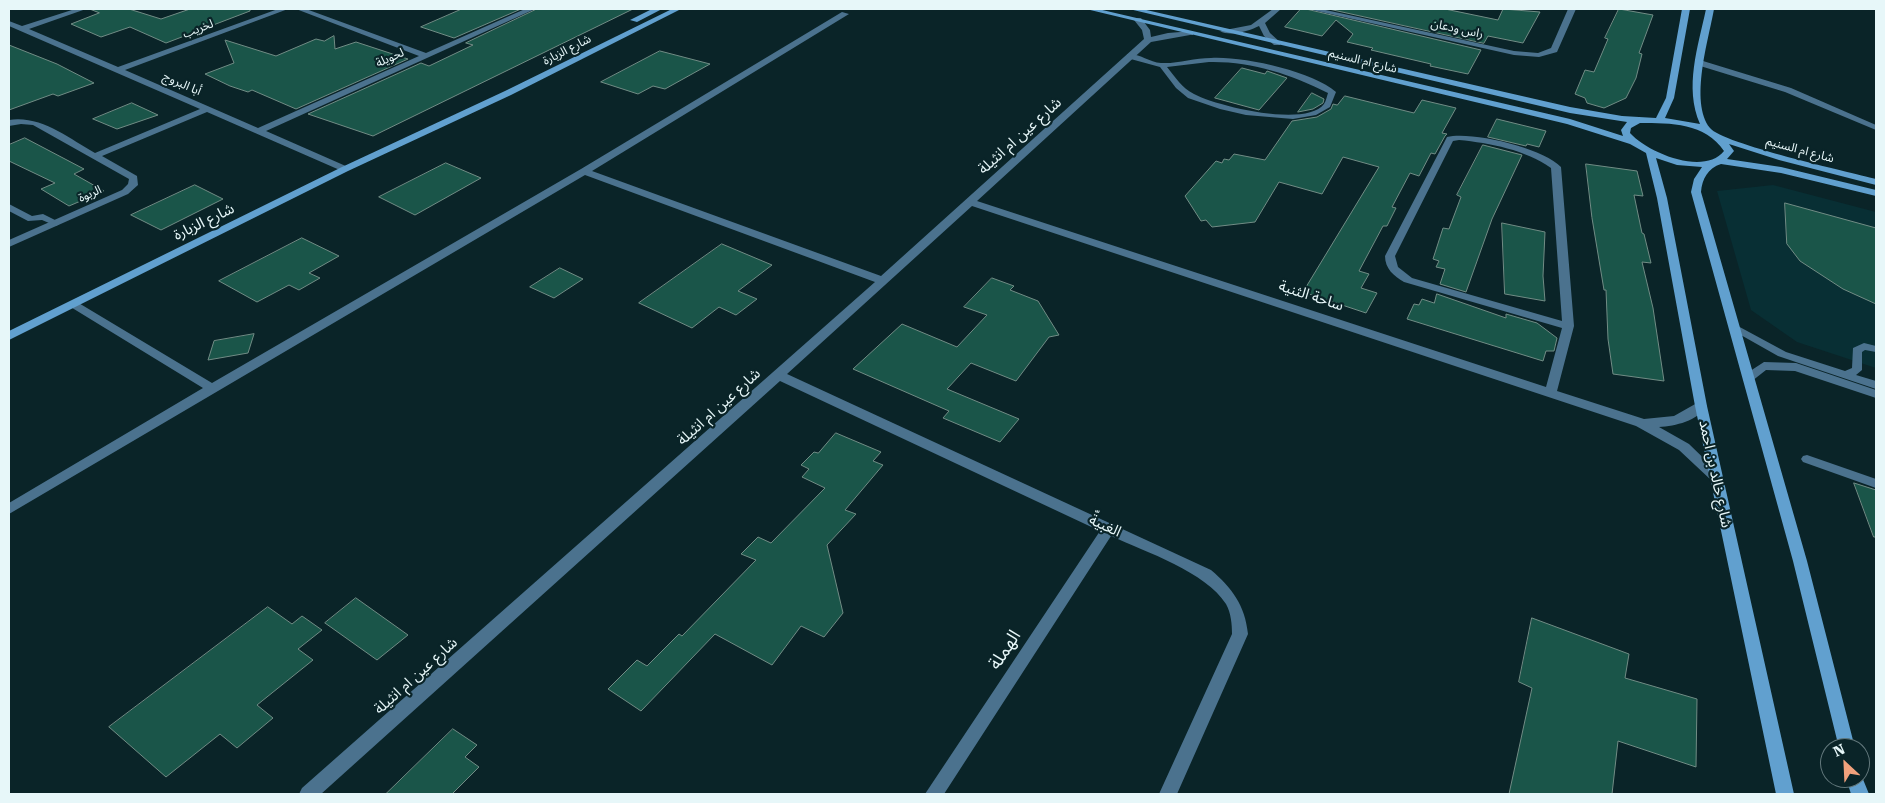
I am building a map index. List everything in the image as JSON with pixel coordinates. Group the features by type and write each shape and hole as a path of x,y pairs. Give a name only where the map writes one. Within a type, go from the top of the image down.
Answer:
{"main road":[{"name":"شارع الزبارة","path":"413,136 496,90 658,9"},
{"name":"شارع الزبارة","path":"9,336 345,169 508,93 677,9"},
{"name":"شارع ام السنيم","path":"1090,9 1583,125 1629,141 1650,154 1681,163 1717,162 1781,170 1876,193"},
{"name":"شارع ام السنيم","path":"1133,9 1570,110 1639,120 1660,119 1692,125 1718,138 1782,158 1876,182"},
{"path":"1660,119 1670,98 1686,9"},
{"path":"1707,131 1700,115 1696,98 1710,9"},
{"path":"1629,141 1624,133 1626,127 1639,120"},
{"path":"1718,138 1729,151 1727,157 1701,174 1696,182 1696,192 1736,328 1748,378 1800,561 1844,738"},
{"name":"شارع خالد بن احمد","path":"1650,154 1662,198 1701,406 1785,794"}],"street":[{"path":"21,29 82,9"},
{"name":"لخريب","path":"120,70 284,9"},
{"path":"300,9 426,56"},
{"name":"لحويلة","path":"259,131 531,9"},
{"path":"1224,31 1246,29 1262,24 1277,9"},
{"name":"راس ودعان","path":"1312,9 1514,52 1539,55 1554,50 1572,9"},
{"path":"9,509 845,14"},
{"path":"1138,20 1146,30 1148,40"},
{"name":"أبا البروج","path":"9,23 345,169"},
{"path":"1262,24 1267,34 1277,43"},
{"name":"شارع عين ام انثيلة","path":"308,794 779,375 1148,40 1168,35 1190,33"},
{"path":"95,156 207,109"},
{"name":"الربوة","path":"9,123 21,121 34,123 134,178 133,185 125,192 9,244"},
{"path":"1551,392 1568,326 1556,168 1538,156 1467,138 1450,139 1390,256 1389,262 1393,268 1408,280 1568,326"},
{"path":"584,170 883,281"},
{"name":"ساحة الثنية","path":"971,202 1641,423 1684,447 1716,477"},
{"path":"73,304 212,388"},
{"name":"الغبيةّ","path":"779,375 1206,574 1220,586 1234,602 1240,616 1240,634 1168,794"},
{"name":"ساحة الثنية","path":"1641,423 1678,420 1692,414 1701,406"},
{"name":"الهملة","path":"934,794 1109,528"}],"lane":[{"path":"1130,56 1162,65 1192,60 1226,60 1269,68 1317,83 1332,92 1332,98 1328,106 1316,113 1271,117 1240,113 1208,104 1190,96 1179,87 1162,65"},
{"path":"1700,63 1788,90 1876,128"},
{"path":"9,207 31,219 42,217 56,223"},
{"path":"31,219 27,224 39,231"},
{"path":"1736,328 1782,354 1876,385"},
{"path":"1845,375 1857,370 1858,350 1864,346 1876,349"},
{"path":"1748,378 1764,366 1796,367 1876,394"},
{"path":"1808,459 1876,484"}],"shaded area":[{"path":"1773,185 1876,212 1876,368 1797,342 1751,310 1717,191"}],"building":[{"path":"90,9 129,9 161,19 190,9 250,9 250,11 166,43 130,27 101,37 71,24 99,13"},
{"path":"462,9 521,9 454,38 421,27"},
{"path":"537,9 633,9 373,136 308,114 421,63 429,66 473,45 466,43"},
{"path":"1301,9 1481,50 1468,74 1430,66 1431,64 1371,50 1373,48 1347,42 1353,34 1336,20 1322,36 1285,27"},
{"path":"1329,9 1445,9 1498,20 1503,9 1540,12 1523,43 1488,36 1484,43"},
{"path":"1619,9 1653,15 1639,53 1642,54 1636,78 1626,98 1604,108 1587,103 1585,98 1575,94 1585,70 1594,72 1608,39 1605,38"},
{"path":"334,36 335,49 356,42 408,59 296,109 252,90 248,92 230,86 205,74 234,63 225,40 276,56 316,39 324,41"},
{"path":"9,45 57,64 94,83 58,96 53,94 9,110"},
{"path":"660,51 710,64 665,89 653,86 638,94 601,82"},
{"path":"1242,68 1265,74 1267,71 1287,78 1259,110 1215,98"},
{"path":"1312,93 1324,99 1323,103 1313,109 1298,112"},
{"path":"1345,96 1414,113 1422,100 1456,108 1442,133 1447,134 1435,154 1431,153 1419,176 1410,173 1392,207 1396,208 1387,226 1383,226 1359,271 1369,274 1361,288 1377,293 1366,313 1303,292 1379,167 1343,157 1322,194 1279,182 1255,222 1212,227 1206,220 1201,221 1185,196 1216,161 1222,163 1224,159 1229,160 1234,154 1265,160 1292,121 1317,117 1331,109 1333,104 1337,105"},
{"path":"132,103 158,115 117,129 93,119"},
{"path":"1497,119 1546,131 1539,147 1527,144 1526,146 1488,137"},
{"path":"25,138 84,169 74,174 104,191 69,206 41,189 55,183 9,161 9,145"},
{"path":"1483,145 1522,155 1492,219 1466,292 1440,284 1445,269 1436,267 1439,261 1433,259 1443,228 1449,229 1461,197 1457,195"},
{"path":"446,163 481,178 415,215 379,197"},
{"path":"1586,164 1637,171 1643,196 1634,195 1651,263 1642,262 1653,308 1664,381 1613,374 1608,339 1606,290 1604,290 1592,218"},
{"path":"195,185 223,199 161,230 131,215"},
{"path":"1785,203 1876,228 1876,304 1843,289 1800,261 1787,244"},
{"path":"1502,223 1545,232 1543,276 1545,301 1505,294"},
{"path":"302,238 339,256 309,273 320,278 299,290 289,285 257,302 219,281"},
{"path":"722,244 772,265 738,291 757,299 736,315 719,307 692,328 639,303"},
{"path":"560,268 583,279 554,298 530,287"},
{"path":"992,278 1014,286 1010,290 1038,301 1059,335 1049,337 1016,381 971,363 947,389 1019,419 1000,442 943,418 949,411 853,369 902,324 957,347 987,315 964,307"},
{"path":"1437,294 1506,318 1506,314 1537,323 1557,338 1554,351 1546,351 1543,361 1407,319 1414,304 1419,305 1422,299 1434,303"},
{"path":"254,334 248,353 208,360 214,341"},
{"path":"836,433 881,452 873,461 883,465 845,510 856,514 827,545 843,613 824,637 801,626 772,665 715,634 641,711 608,689 637,660 647,666 679,634 682,636 756,560 741,554 758,537 771,543 825,488 802,477 809,469 801,465 814,452 818,453"},
{"path":"1854,483 1876,490 1876,537 1874,537"},
{"path":"356,598 408,635 377,660 325,623"},
{"path":"268,607 292,624 302,616 322,630 298,649 313,660 257,705 273,718 237,748 220,734 166,777 109,727"},
{"path":"1532,618 1629,654 1625,678 1697,699 1696,767 1618,741 1612,794 1509,794 1532,688 1519,682"},
{"path":"453,729 477,745 465,757 479,767 452,794 386,794"}]}
